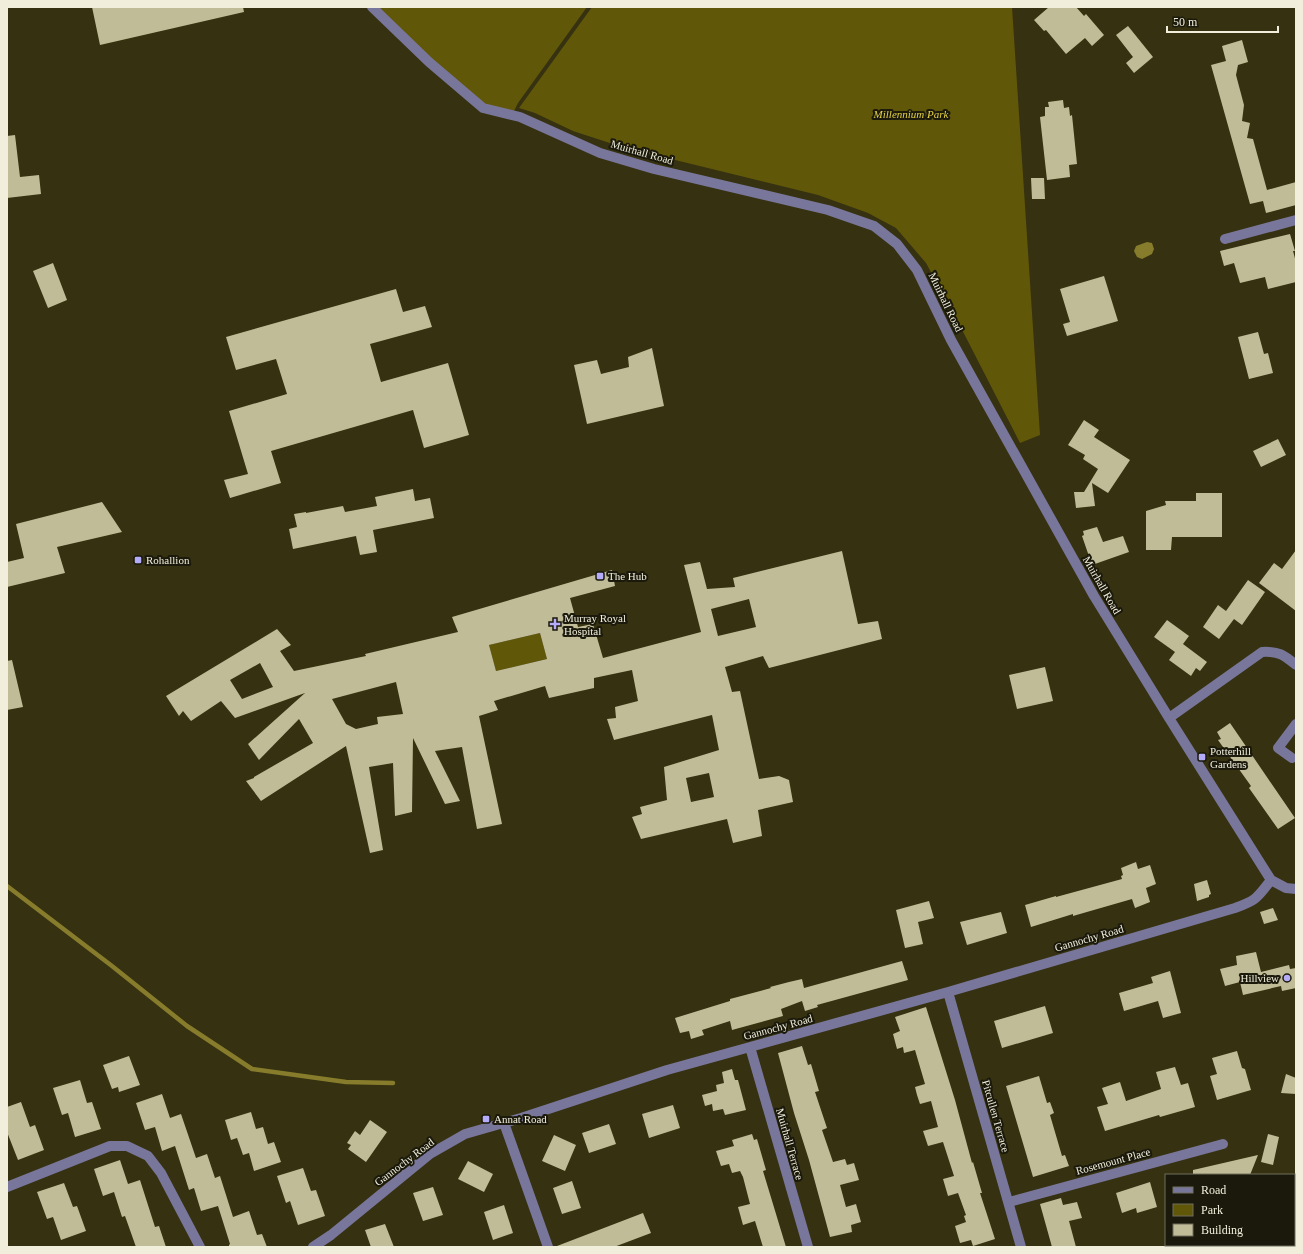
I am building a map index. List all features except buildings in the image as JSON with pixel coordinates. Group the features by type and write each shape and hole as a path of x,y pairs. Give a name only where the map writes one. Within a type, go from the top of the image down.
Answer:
{"street":[{"name":"Muirhall Road","path":"372,7 429,62 483,108 520,117 600,153 654,169 828,210 874,226 897,244 917,270 951,340 1094,596 1271,880"},
{"path":"1225,238 1296,220"},
{"path":"1169,718 1262,652 1275,651 1285,656 1296,665"},
{"path":"1292,758 1278,748 1296,724"},
{"path":"1271,880 1286,888 1296,889"},
{"name":"Gannochy Road","path":"313,1247 331,1235 430,1154 465,1134 521,1118 668,1070 948,992 1235,908 1250,903 1259,897 1271,880"},
{"name":"Pitcullen Terrace","path":"948,992 1022,1247"},
{"name":"Muirhall Terrace","path":"750,1047 808,1247"},
{"path":"504,1123 548,1247"},
{"name":"Rosemount Place","path":"1008,1202 1223,1144"},
{"path":"7,1187 110,1146 127,1146 148,1156 161,1173 200,1247"}],"green space":[{"path":"371,7 587,7 518,103 512,115 483,108"},
{"name":"Millennium Park","path":"592,7 1012,7 1040,435 1020,443 926,263 896,228 868,213 818,195 622,147 573,131 535,113 519,108"},
{"path":"540,633 547,659 496,671 489,645"}],"shaded area":[{"path":"1147,242 1152,243 1154,249 1152,254 1142,259 1137,257 1134,251 1136,246"}],"waterway":[{"path":"7,886 112,966 187,1026 252,1069 346,1082 393,1083"}],"place":[{"name":"Rohallion","path":"138,560"},
{"name":"The Hub","path":"600,576"},
{"name":"Murray Royal Hospital","path":"555,624"},
{"name":"Potterhill Gardens","path":"1202,757"},
{"name":"Hillview","path":"1287,978"},
{"name":"Annat Road","path":"486,1119"}]}
